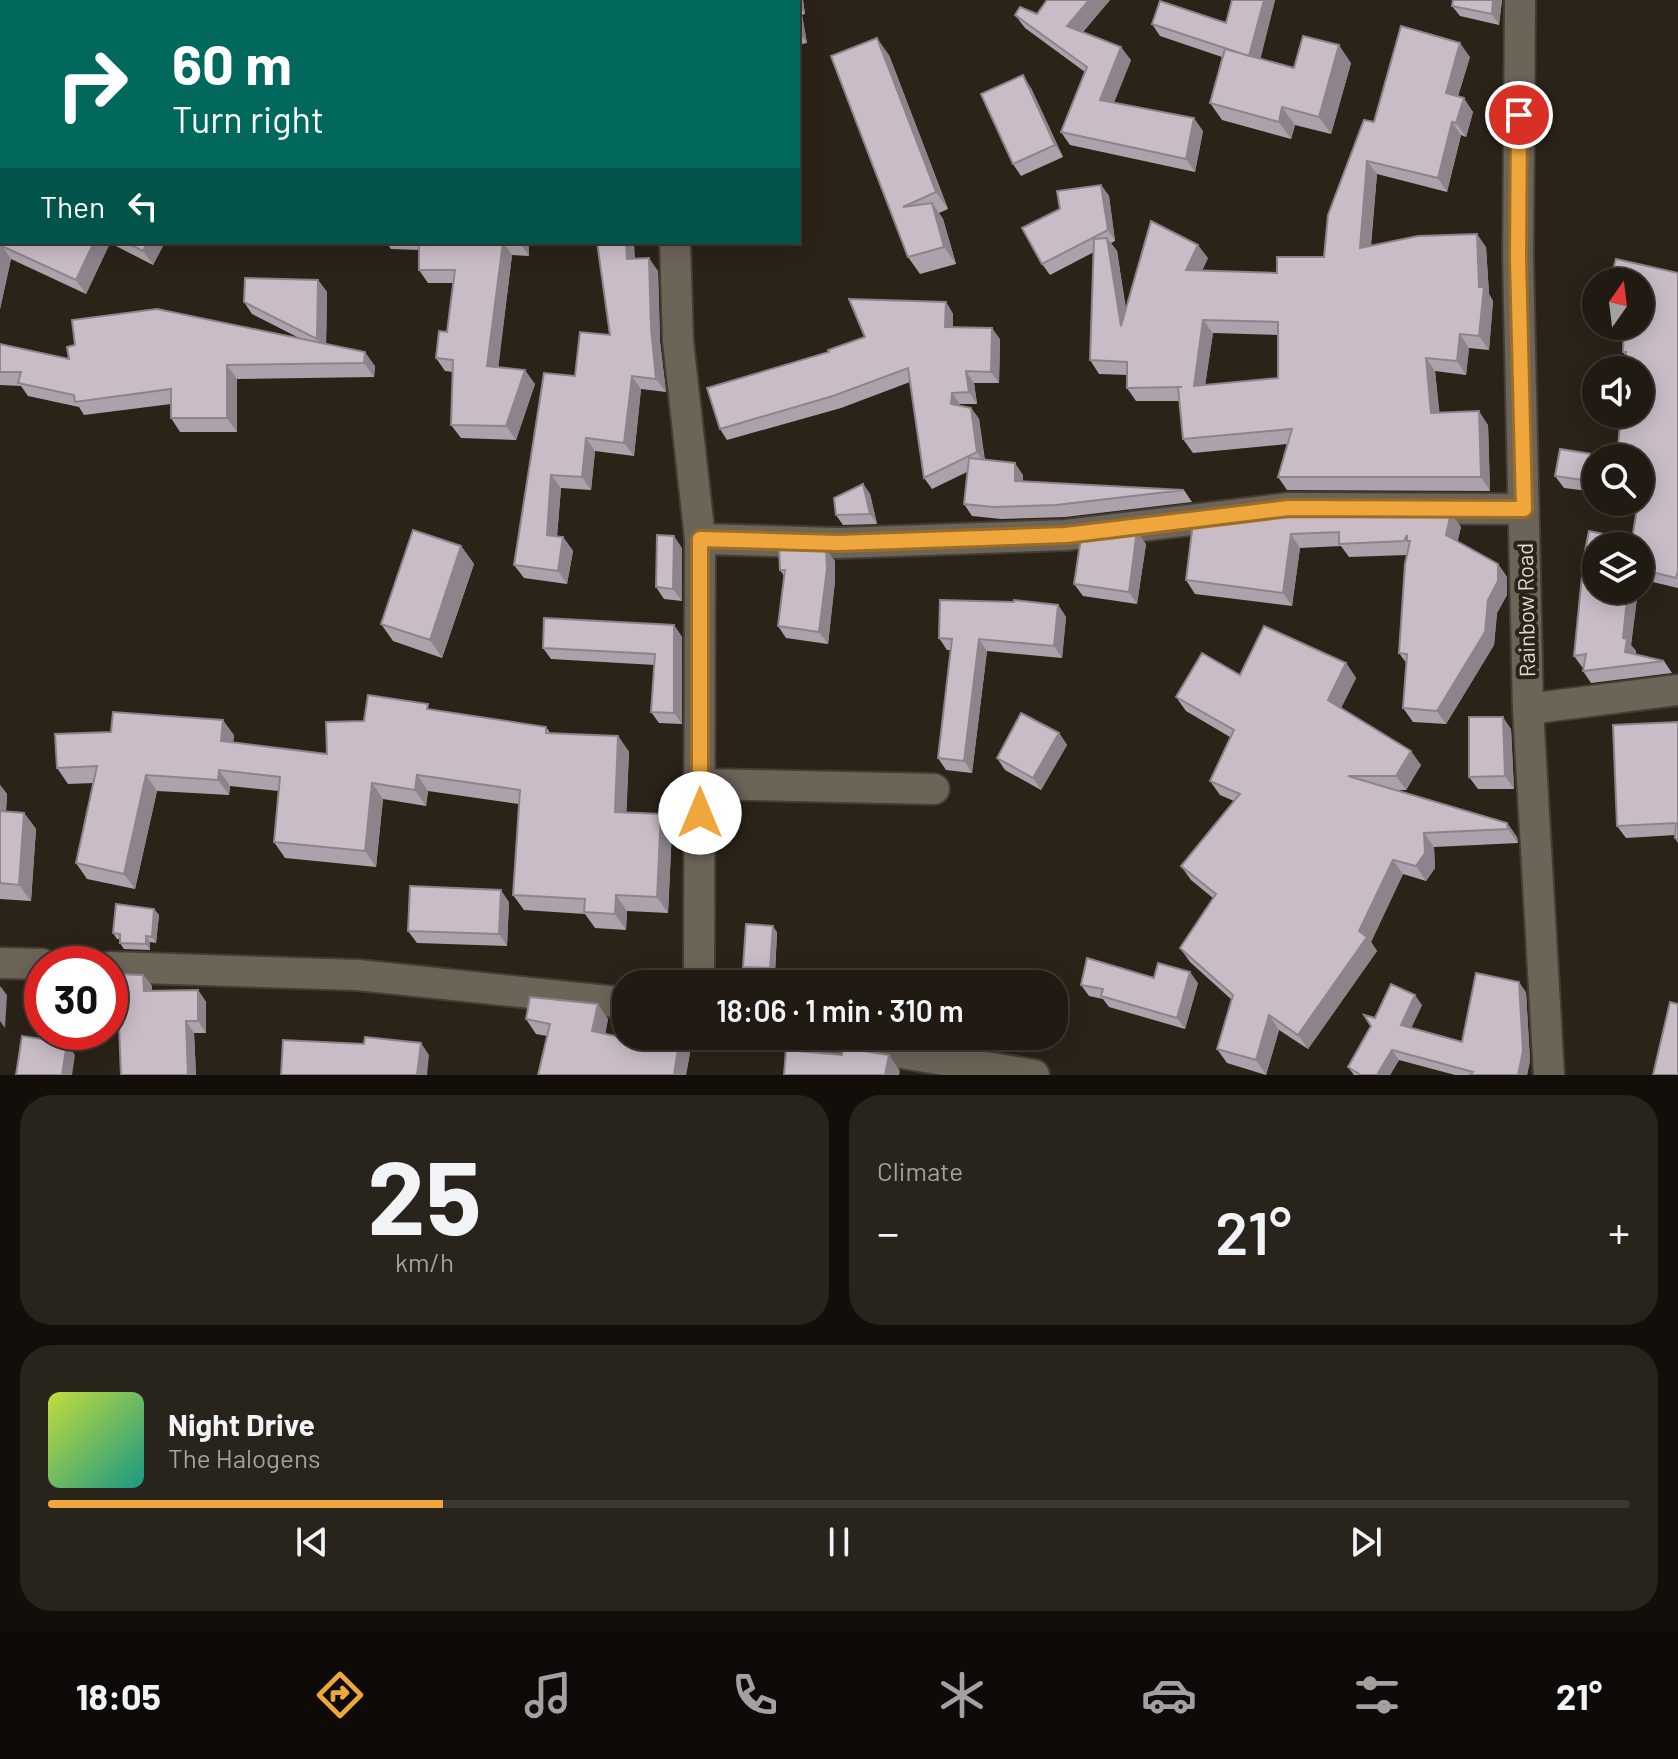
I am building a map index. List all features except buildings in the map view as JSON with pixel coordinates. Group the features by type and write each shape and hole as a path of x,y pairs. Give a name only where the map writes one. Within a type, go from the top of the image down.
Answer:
{"street":[{"name":"Rainbow Road","path":"1520,0 1518,258 1528,709 1549,1075"},
{"path":"675,244 678,341 700,539 699,970"},
{"path":"700,539 838,543 1066,535 1289,508 1524,509"},
{"path":"1528,709 1678,690"},
{"path":"700,784 934,789"},
{"path":"0,963 24,964"},
{"path":"128,968 358,975 612,1002"},
{"path":"883,1050 1034,1075"}],"route":[{"path":"700,813 700,539 838,543 1066,535 1289,508 1524,509 1518,258 1519,115"}]}
